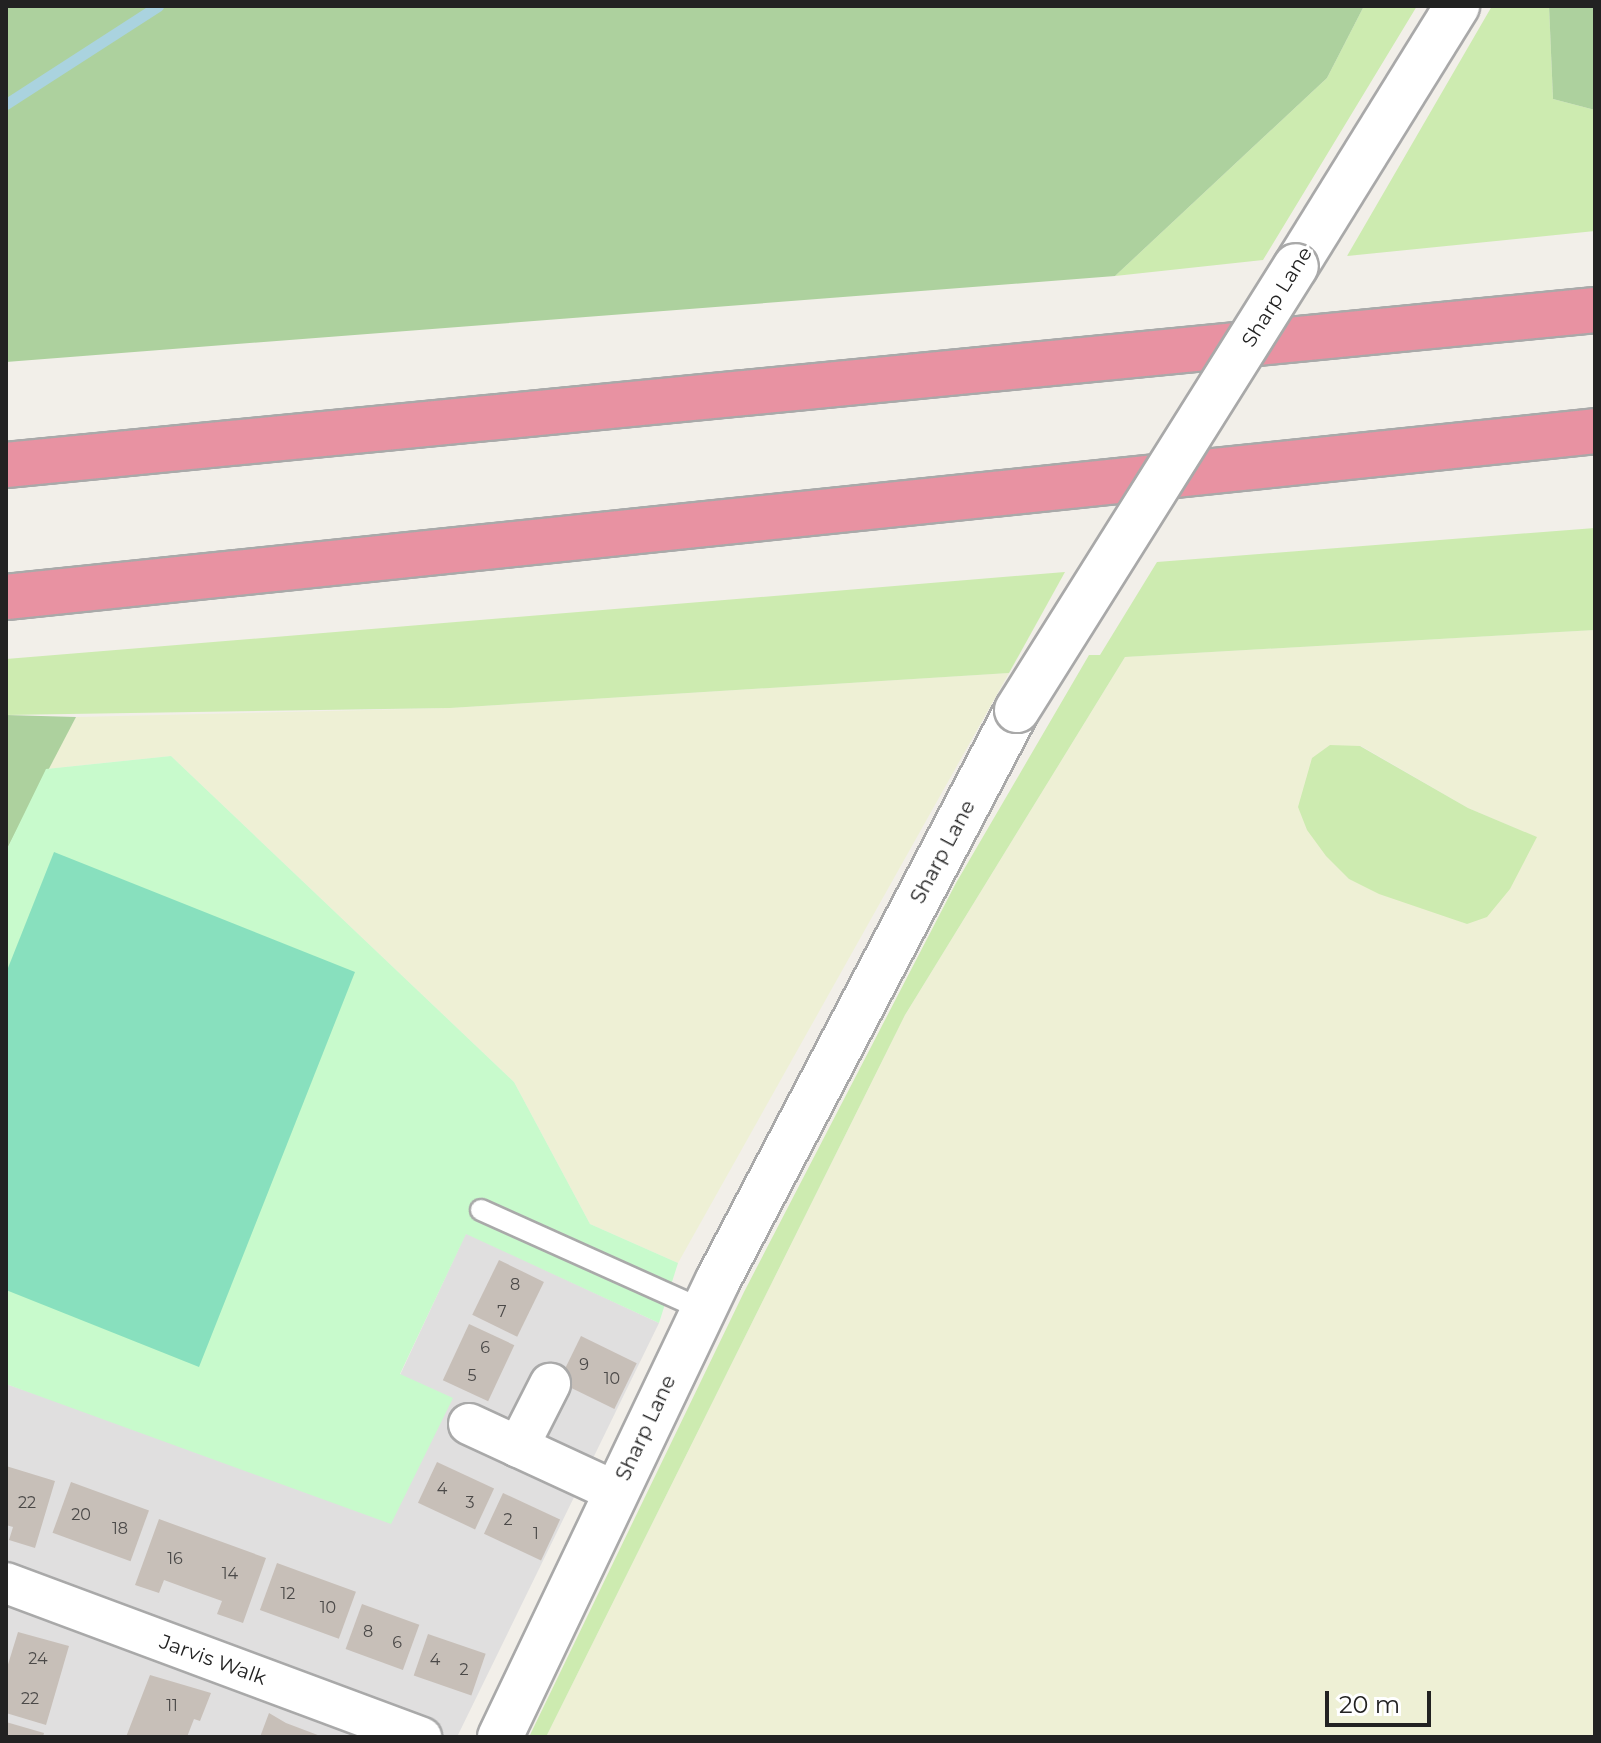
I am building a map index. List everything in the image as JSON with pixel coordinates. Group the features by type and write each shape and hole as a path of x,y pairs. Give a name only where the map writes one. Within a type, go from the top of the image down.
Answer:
{"highway":[{"path":"6,465 1595,310"},
{"path":"6,597 1595,431"}],"street":[{"name":"Sharp Lane","path":"500,1737 703,1310 1017,710 1457,6"},
{"path":"518,1447 550,1384"},
{"path":"469,1424 616,1492"},
{"name":"Jarvis Walk","path":"6,1583 421,1737"}],"lane":[{"path":"481,1210 703,1310"}],"shaded area":[{"path":"466,1233 659,1323 457,1737 6,1737 6,1384 94,1414 400,1375"}],"green space":[{"path":"6,6 1364,6 1327,78 1115,276 6,362"},
{"path":"1364,6 1417,6 1263,260 1115,276 1327,78"},
{"path":"1492,6 1549,6 1553,99 1595,110 1595,231 1347,256"},
{"path":"1549,6 1595,6 1595,110 1553,99"},
{"path":"1595,528 1595,630 1125,657 905,1015 546,1737 529,1737 744,1292 956,883 1089,655 1100,655 1157,562"},
{"path":"1065,572 1009,673 450,708 6,715 6,659"},
{"path":"1595,630 1595,1737 546,1737 905,1015 1125,657","holes":["1361,746 1468,808 1536,837 1467,924 1349,879"]},
{"path":"1009,673 678,1263 590,1224 514,1082 171,756 46,769 76,717 450,708"},
{"path":"6,715 76,717 6,851"},
{"path":"1330,745 1360,746 1468,808 1537,837 1510,889 1487,917 1467,924 1379,894 1349,879 1326,856 1307,830 1298,807 1312,758"},
{"path":"171,756 514,1082 590,1224 678,1263 659,1323 466,1234 400,1374 453,1398 391,1524 6,1384 6,851 46,769"},
{"path":"54,852 355,972 199,1367 6,1290 6,973"}],"building":[{"path":"499,1260 544,1282 517,1337 472,1315"},
{"path":"469,1324 514,1345 488,1401 443,1380"},
{"path":"581,1336 637,1363 614,1409 559,1382"},
{"path":"437,1462 494,1489 475,1529 418,1503"},
{"path":"6,1466 55,1481 35,1548 9,1540 13,1527 6,1525"},
{"path":"71,1482 149,1510 131,1561 53,1533"},
{"path":"503,1493 560,1520 541,1560 484,1534"},
{"path":"159,1519 266,1558 243,1623 217,1614 222,1601 164,1580 159,1593 135,1585"},
{"path":"277,1563 356,1592 339,1639 260,1610"},
{"path":"362,1604 419,1625 403,1670 346,1649"},
{"path":"18,1632 69,1646 46,1725 6,1713 6,1671"},
{"path":"428,1634 486,1654 471,1695 414,1676"},
{"path":"150,1675 211,1693 200,1721 194,1719 187,1737 126,1737"},
{"path":"269,1713 286,1723 323,1737 260,1737"},
{"path":"6,1722 44,1733 43,1737 6,1737"}],"waterway":[{"path":"6,104 158,6"}]}
